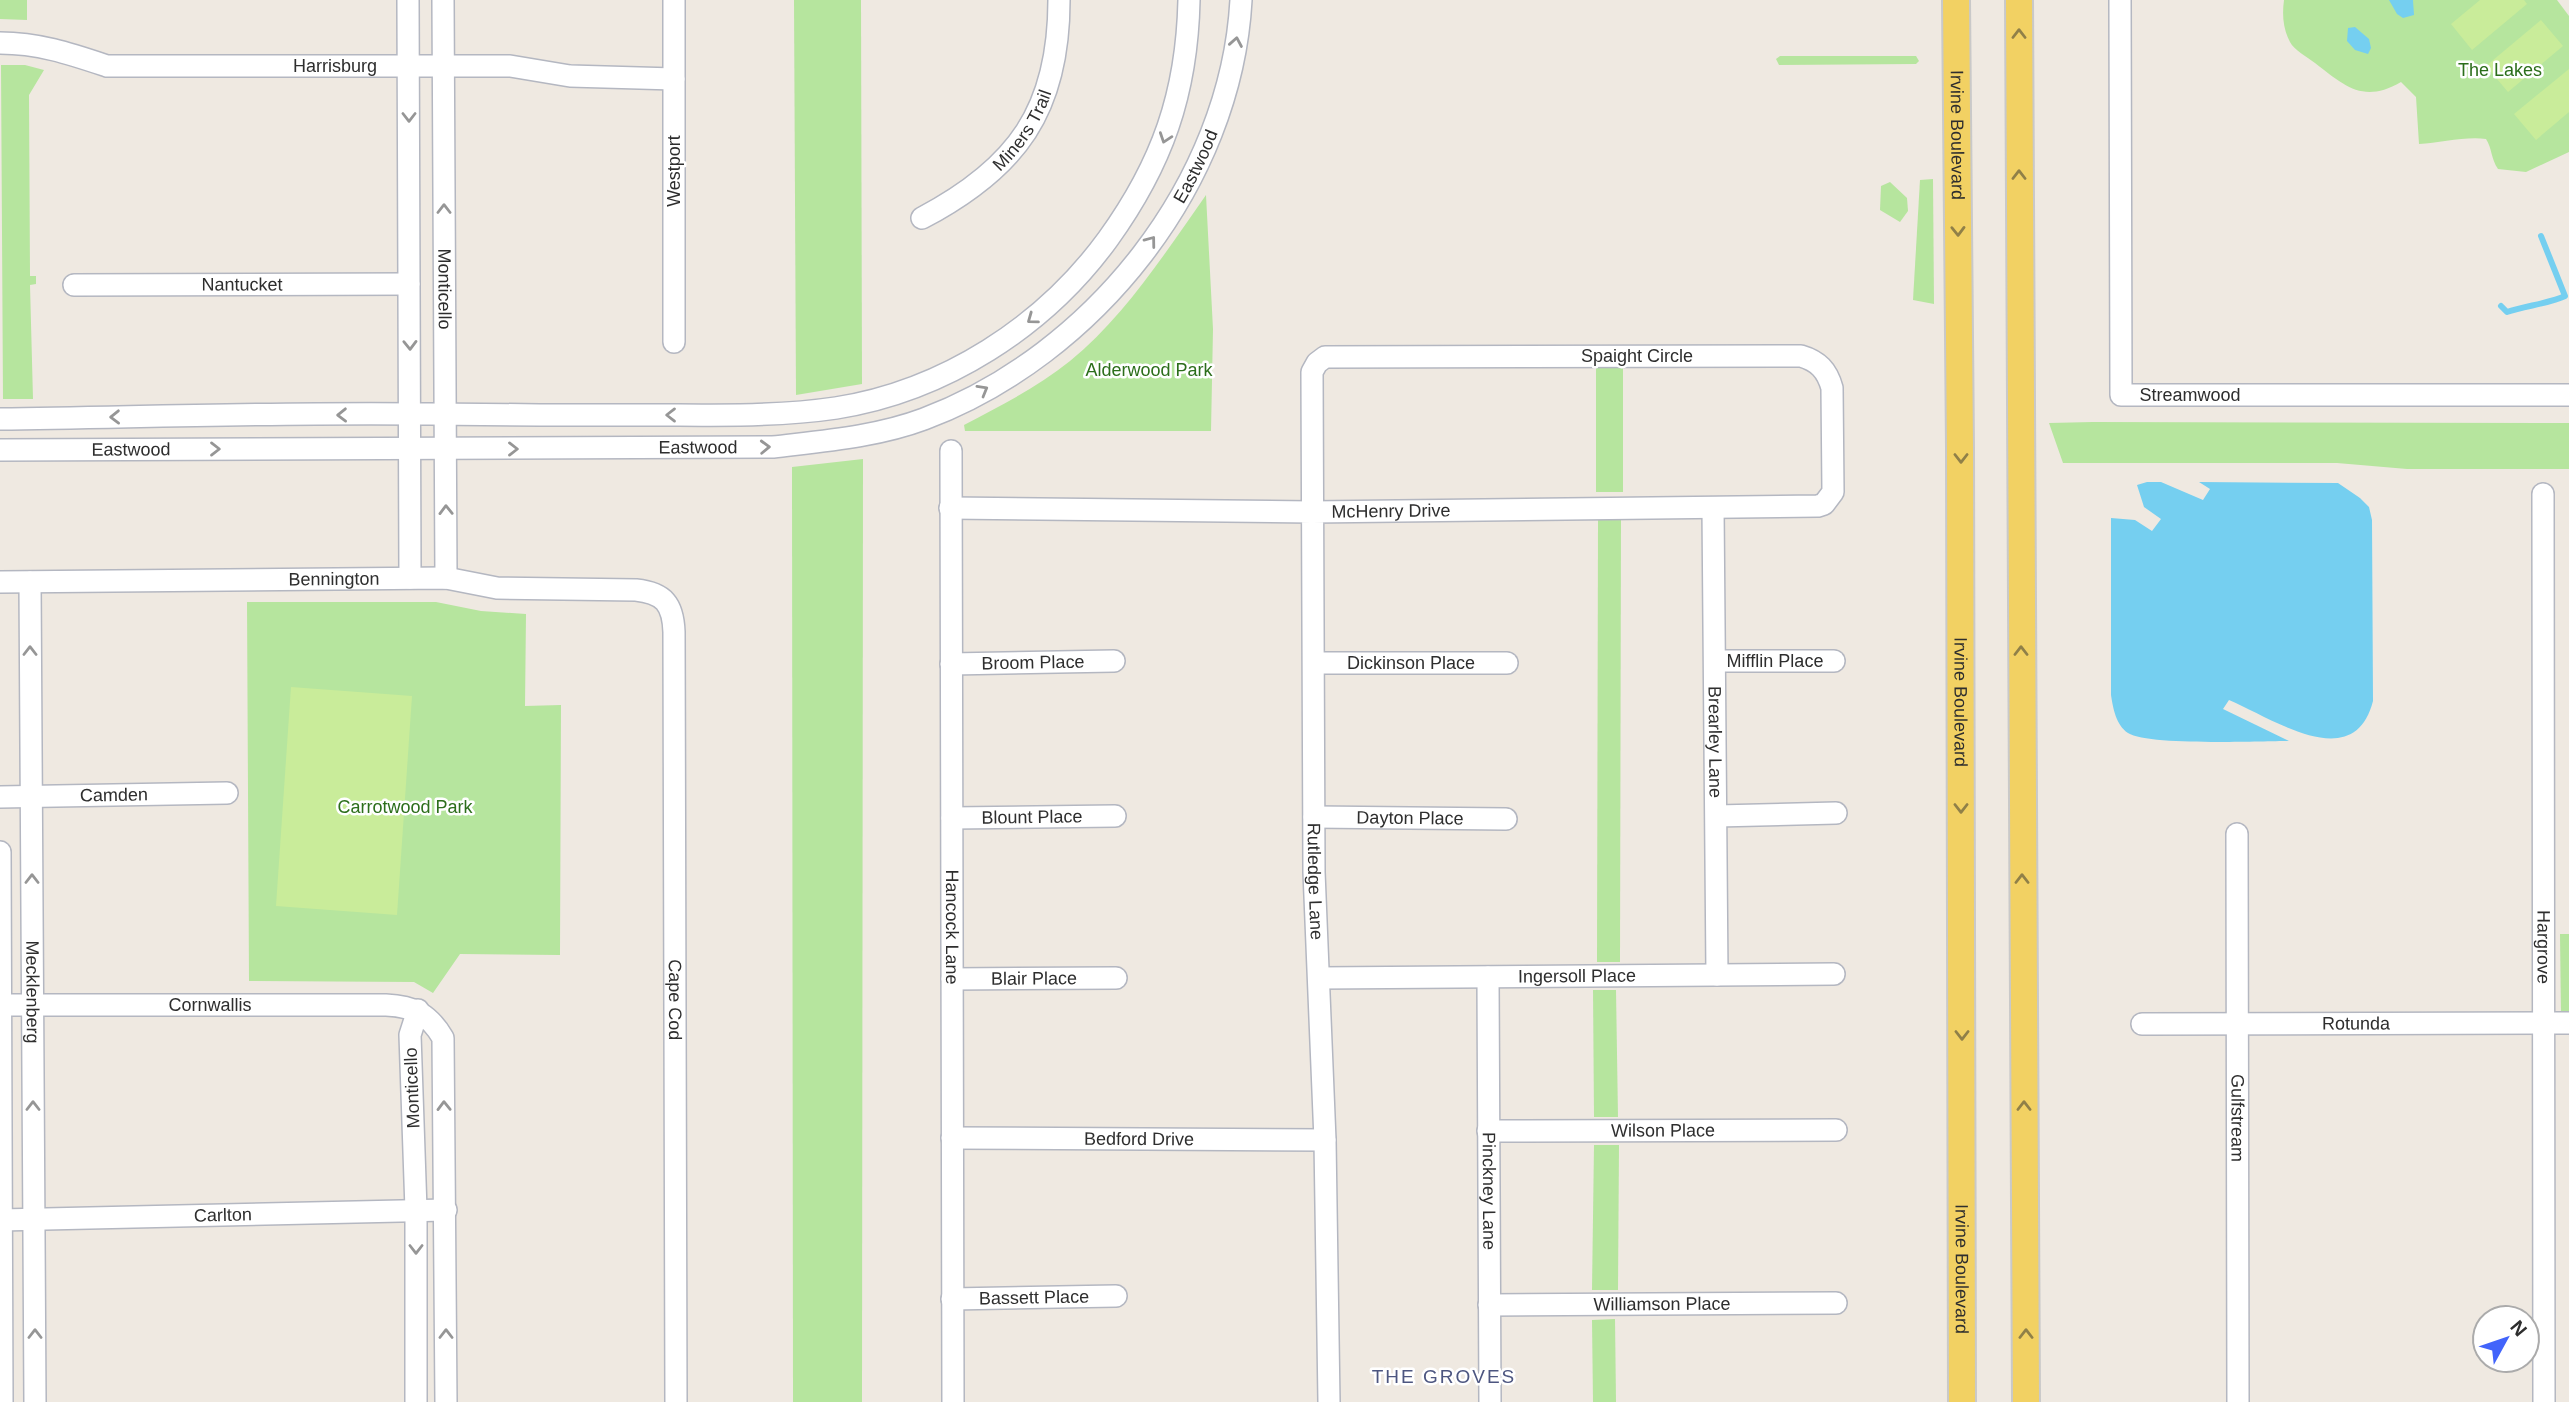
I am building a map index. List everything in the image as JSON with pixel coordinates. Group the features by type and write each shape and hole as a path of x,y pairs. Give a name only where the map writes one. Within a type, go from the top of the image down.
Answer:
{"main road":[{"name":"Irvine Boulevard","path":"1956,0 1961,448 1962,1402"},
{"path":"2019,0 2026,1402"}],"street":[{"name":"Monticello","path":"408,0 410,578"},
{"name":"Monticello","path":"443,0 446,578"},
{"name":"Westport","path":"674,0 674,342"},
{"name":"Miners Trail","path":"922,218 959,199 992,174 1023,138 1044,93 1059,42 1059,0"},
{"name":"Eastwood","path":"0,419 800,412 854,404 948,373 994,347 1043,311 1085,270 1137,198 1158,156 1174,112 1182,72 1189,0"},
{"name":"Eastwood","path":"0,450 773,447 879,432 923,419 964,401 1062,339 1102,300 1155,237 1191,179 1229,84 1241,0"},
{"name":"Streamwood","path":"2120,0 2121,395 2569,395"},
{"name":"Harrisburg","path":"0,43 28,43 107,66 510,66 570,76 674,79"},
{"name":"Nantucket","path":"74,285 409,285"},
{"name":"Spaight Circle","path":"1317,363 1325,356 1801,356 1824,370 1832,388 1833,492 1830,499"},
{"name":"Rutledge Lane","path":"1317,363 1312,372 1314,817 1325,1140 1329,1402"},
{"name":"Hancock Lane","path":"951,451 953,1402"},
{"name":"Hargrove","path":"2543,494 2544,1402"},
{"name":"McHenry Drive","path":"950,508 1312,512 1713,508 1818,506 1830,499"},
{"name":"Brearley Lane","path":"1713,508 1717,975"},
{"name":"Bennington","path":"0,582 446,578 519,589 636,590 653,592 666,599"},
{"name":"Mecklenberg","path":"30,582 35,1402"},
{"name":"Cape Cod","path":"666,599 674,614 676,1402"},
{"name":"Broom Place","path":"951,664 1114,661"},
{"name":"Mifflin Place","path":"1715,661 1834,661"},
{"name":"Dickinson Place","path":"1315,663 1507,663"},
{"name":"Camden","path":"0,797 227,793"},
{"path":"1717,816 1836,813"},
{"name":"Blount Place","path":"952,818 1115,816"},
{"name":"Dayton Place","path":"1314,817 1506,819"},
{"name":"Gulfstream","path":"2237,834 2238,1402"},
{"name":"Mecklenberg","path":"0,852 2,1402"},
{"name":"Ingersoll Place","path":"1320,978 1834,974"},
{"name":"Pinckney Lane","path":"1488,977 1490,1402"},
{"name":"Blair Place","path":"952,979 1116,978"},
{"name":"Cornwallis","path":"1,1006 386,1005 418,1010"},
{"name":"Monticello","path":"416,1402 416,1210 410,1035 418,1010 429,1017 443,1038 446,1402"},
{"name":"Rotunda","path":"2142,1024 2569,1023"},
{"name":"Wilson Place","path":"1488,1131 1836,1130"},
{"name":"Bedford Drive","path":"952,1138 1325,1140"},
{"name":"Carlton","path":"1,1220 446,1210"},
{"name":"Bassett Place","path":"953,1299 1116,1296"},
{"name":"Williamson Place","path":"1489,1306 1836,1303"}],"green space":[{"path":"0,0 27,0 27,20 0,19"},
{"path":"794,0 861,0 862,384 796,395"},
{"name":"The Lakes","path":"2284,0 2557,0 2569,16 2569,152 2526,172 2498,169 2486,139 2419,144 2416,97 2401,82 2376,92 2365,92 2336,79 2292,45 2283,16"},
{"path":"2480,0 2524,0 2527,4 2472,50 2451,24"},
{"path":"2541,20 2563,46 2508,92 2486,66"},
{"path":"1780,56 1916,56 1919,61 1916,64 1779,65 1776,59"},
{"path":"1,65 25,65 44,70 29,95 30,276 36,276 36,284 30,285 33,399 3,399"},
{"path":"2569,69 2569,112 2536,140 2514,114"},
{"path":"1933,179 1934,304 1913,300 1920,180"},
{"path":"1890,182 1907,198 1908,211 1900,222 1880,210 1881,186"},
{"name":"Alderwood Park","path":"1206,195 1213,329 1211,431 965,431 964,425 1045,379 1090,343 1143,283"},
{"path":"1596,366 1623,366 1623,492 1596,492"},
{"path":"2049,423 2569,423 2569,469 2407,469 2337,463 2063,463"},
{"path":"863,459 862,1402 793,1402 792,467"},
{"path":"1598,519 1621,520 1620,962 1597,962"},
{"name":"Carrotwood Park","path":"247,602 436,602 481,611 526,614 525,706 561,705 560,955 460,954 433,993 414,982 249,981"},
{"path":"291,687 412,696 397,915 276,906"},
{"path":"2560,934 2569,934 2569,1015 2561,1015"},
{"path":"1593,990 1616,990 1618,1117 1594,1117"},
{"path":"1594,1145 1619,1145 1618,1290 1592,1290"},
{"path":"1615,1319 1616,1402 1593,1402 1592,1320"}],"water":[{"path":"2389,0 2413,0 2414,15 2403,18 2397,14"},
{"path":"2355,27 2369,39 2371,48 2368,54 2355,50 2347,41 2348,28"},
{"path":"2161,482 2203,500 2210,489 2199,482 2338,483 2369,507 2372,520 2373,701 2363,723 2349,735 2330,738 2310,735 2288,728 2229,700 2223,709 2289,741 2158,740 2139,737 2124,730 2116,716 2111,695 2111,518 2135,520 2152,531 2161,519 2144,507 2137,485"}],"waterway":[{"path":"2501,306 2507,312 2565,296 2541,236"}],"district":[{"name":"THE GROVES","path":"1444,1376"}]}
